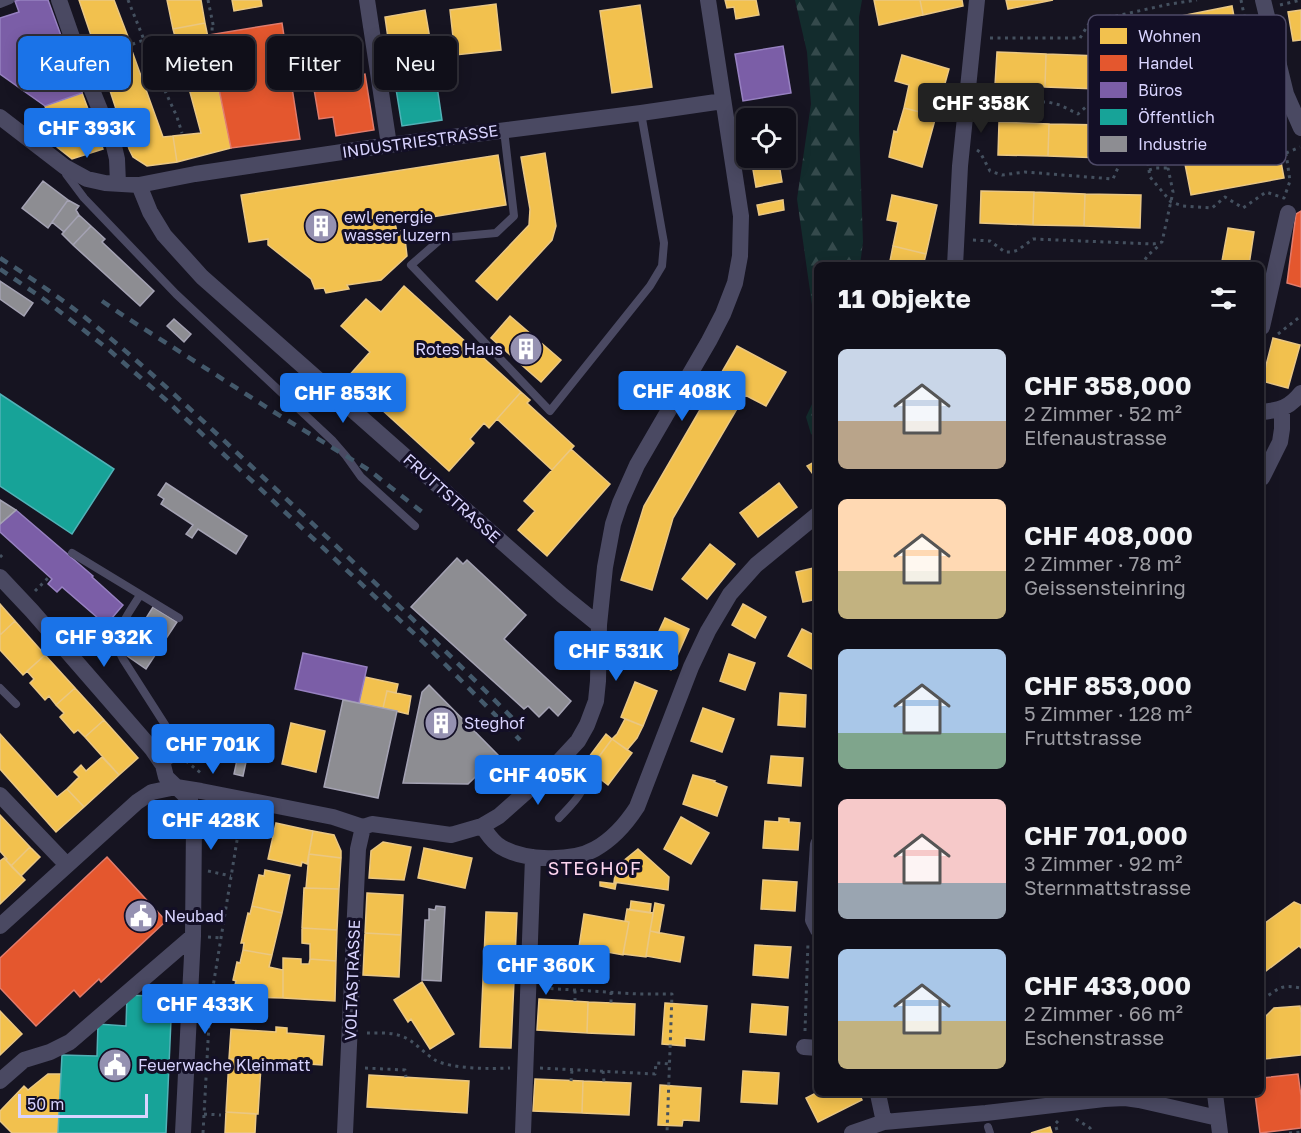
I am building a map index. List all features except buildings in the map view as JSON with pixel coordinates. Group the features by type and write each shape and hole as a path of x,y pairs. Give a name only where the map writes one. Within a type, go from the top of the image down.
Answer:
{"street":[{"path":"59,0 72,36"},
{"path":"367,0 389,145"},
{"path":"0,926 137,802 152,792 176,787 333,817 363,827 372,824 451,835 482,826 499,816 521,798 578,741 596,701 599,625 605,567 613,524 620,503 637,465 723,314 735,283 740,256 741,216 708,0"},
{"path":"955,262 960,166 976,0"},
{"path":"0,117 87,179 118,184 117,159 113,142 92,90"},
{"path":"1286,94 1301,128"},
{"name":"INDUSTRIESTRASSE","path":"118,184 139,185 195,174 389,145 723,101"},
{"name":"FRUTTSTRASSE","path":"139,185 150,212 164,235 202,277 562,595 599,625"},
{"path":"1269,331 1288,213"},
{"path":"1264,412 1282,409 1292,403 1301,393"},
{"path":"1264,470 1280,442 1282,409"},
{"path":"482,826 493,842 499,846 510,852 533,857 564,857 587,853 614,835 637,807 691,667 708,631 730,594 756,565 814,517"},
{"path":"0,577 152,749 163,765 166,777 190,800 194,822 193,936 183,1133"},
{"path":"0,795 67,866"},
{"name":"VOLTASTRASSE","path":"345,1133 358,849 363,827"},
{"path":"523,1133 533,857"},
{"path":"813,936 814,905"},
{"path":"2,1075 24,1059 50,1052 70,1042 193,936"},
{"path":"878,1096 884,1122"},
{"path":"852,1133 884,1122 1125,1098 1139,1100 1219,1126 1215,1096"}],"lane":[{"path":"0,4 10,0"},
{"path":"504,130 514,216 495,233 442,238 411,265 550,411 650,286 662,266 664,243 641,113"},
{"path":"66,166 66,174 84,198 176,294 333,441 361,477 415,526"},
{"path":"72,553 179,618"},
{"path":"140,595 117,636 118,651 178,745 177,754 163,765"},
{"path":"0,688 16,704"},
{"path":"559,818 583,789 582,769 567,754"}],"path":[{"path":"128,0 143,38"},
{"path":"208,0 213,29 210,29"},
{"path":"1120,15 1197,0"},
{"path":"1241,0 1244,15"},
{"path":"1268,3 1301,0"},
{"path":"982,38 1080,38 1088,25"},
{"path":"165,90 182,133"},
{"path":"976,112 1023,106 1034,102 1048,102 1078,114 1088,106"},
{"path":"1148,165 1150,177 1171,202 1183,206 1212,208 1225,197 1243,208 1266,192 1284,198 1290,181 1286,153 1300,147"},
{"path":"978,151 990,171 1002,176 1025,172 1113,179 1119,165"},
{"path":"1144,262 1162,242 1173,192 1169,165"},
{"path":"1149,171 1156,168 1168,168"},
{"path":"969,240 990,241 1005,252 1018,250 1033,239 1153,244 1162,242"},
{"path":"1269,331 1301,316"},
{"path":"34,593 49,577"},
{"path":"203,1133 210,1005 243,800"},
{"path":"203,871 231,876"},
{"path":"811,1048 813,936"},
{"path":"529,987 672,994 668,1133"},
{"path":"1264,998 1278,987 1301,988"},
{"path":"575,990 575,1001"},
{"path":"611,992 611,1003"},
{"path":"350,1033 398,1035 436,1061 454,1066 655,1074 656,1063 670,1064"},
{"path":"348,1068 405,1070 406,1077"},
{"path":"572,1070 572,1081"},
{"path":"603,1071 604,1082"},
{"path":"204,1114 221,1115"},
{"path":"1289,1133 1301,1131"}],"green space":[{"path":"795,0 862,0 859,17 859,129 863,242 860,262 814,262 814,319 797,199 811,104 807,52"},
{"path":"814,400 814,436 811,434 806,417"}],"railway":[{"path":"0,258 82,315 152,375 365,573 527,733"},
{"path":"0,269 45,300 108,349 166,400 422,641 520,740"},
{"path":"102,301 274,412 369,470 422,512"}],"place":[{"name":"ewl energie wasser luzern","path":"321,226"},
{"name":"Rotes Haus","path":"526,349"},
{"name":"Steghof","path":"441,723"},
{"name":"Neubad","path":"141,916"},
{"name":"Feuerwache Kleinmatt","path":"115,1065"}],"district":[{"name":"STEGHOF","path":"595,868"}]}
